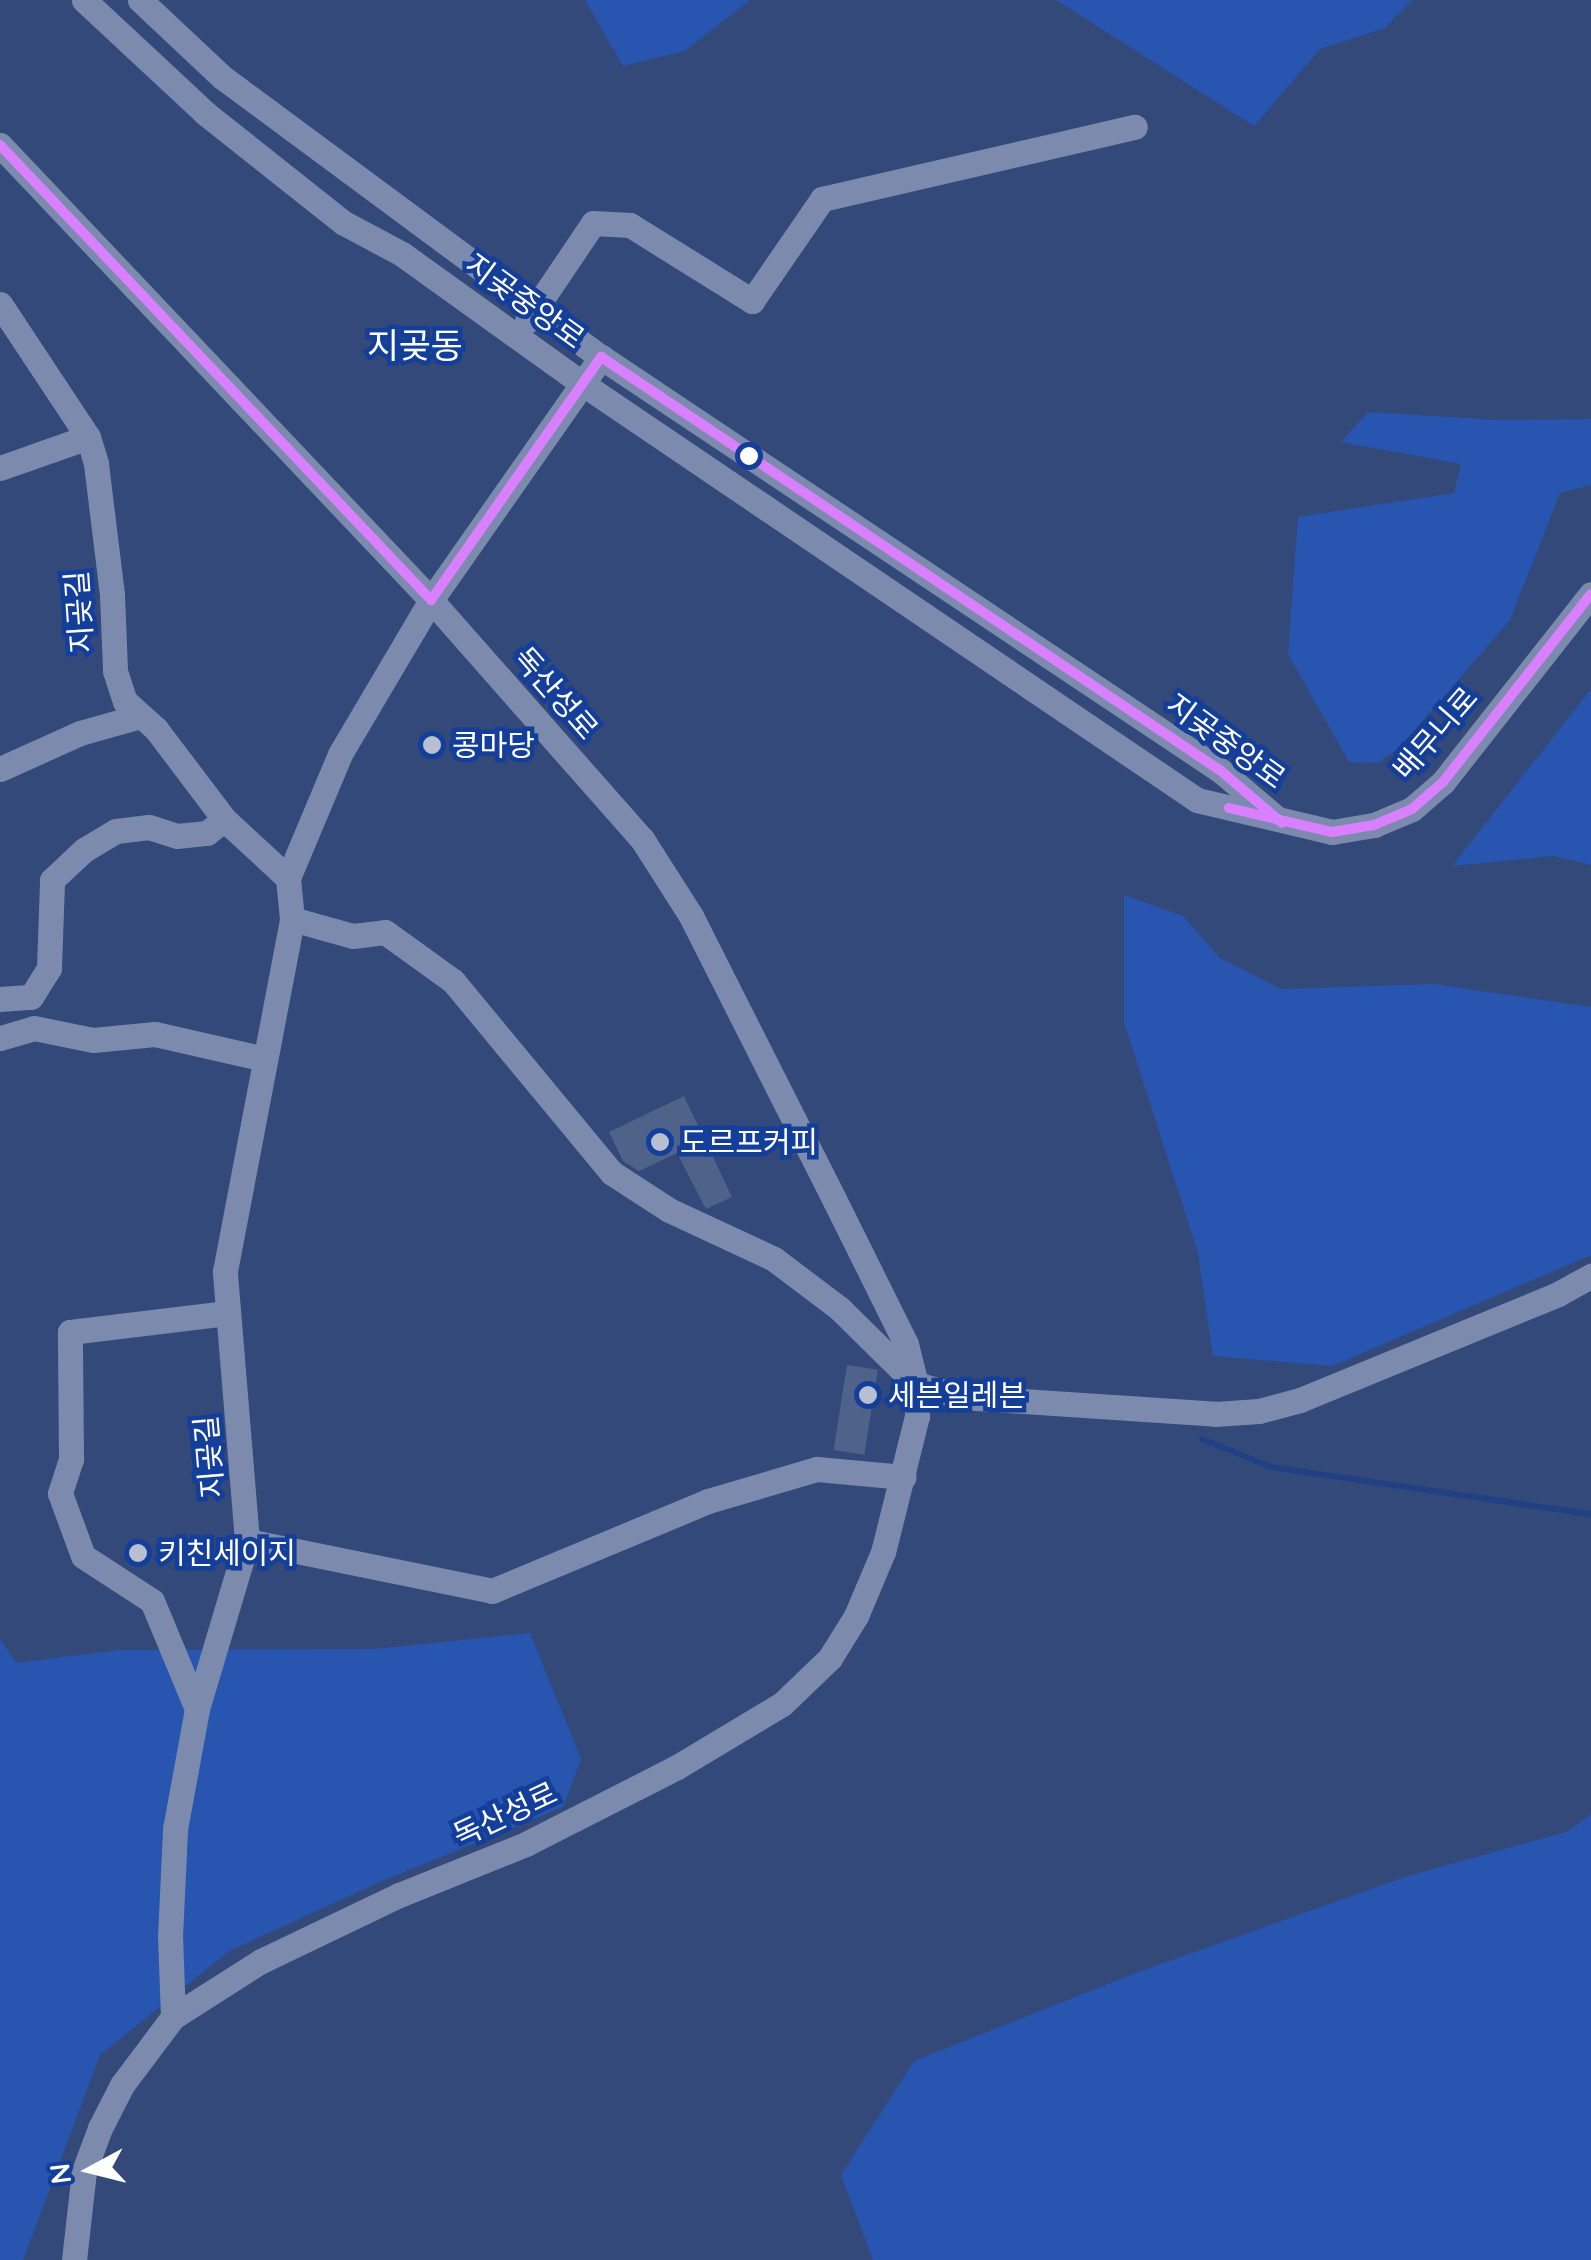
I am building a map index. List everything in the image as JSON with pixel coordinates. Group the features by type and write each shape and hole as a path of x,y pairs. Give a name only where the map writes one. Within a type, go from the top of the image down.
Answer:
{"street":[{"name":"지곶중앙로","path":"84,0 205,113 344,223 402,254 583,384 1197,800 1282,824"},
{"name":"지곶중앙로","path":"140,0 222,76 601,357 1221,771 1282,824"},
{"path":"518,334 593,223 630,226 752,301 822,199 1136,127"},
{"name":"독산성로","path":"0,145 431,600 642,839 692,916 906,1344 916,1384 916,1416 883,1552 856,1616 830,1658 782,1704 677,1767 526,1844 399,1894 261,1960 173,2017 122,2085 100,2128 84,2171 74,2260"},
{"name":"지곶길","path":"0,304 88,437 96,464 112,595 115,671 125,701 137,717 156,729 224,819 288,878"},
{"name":"지곶길","path":"173,2017 170,1937 176,1829 198,1709 248,1541 225,1270 292,919 288,878 340,754 431,600 601,357"},
{"path":"0,468 88,437"},
{"name":"배무니로","path":"1282,824 1332,832 1374,825 1412,808 1442,782 1591,594"},
{"path":"0,769 80,732 137,717"},
{"path":"0,999 31,997 49,968 52,880 84,850 116,830 149,826 177,836 207,833 224,819"},
{"path":"292,919 354,936 385,932 453,981 612,1173 669,1210 774,1259 840,1308 916,1384 962,1397 1215,1414 1259,1411 1336,1385 1558,1294 1591,1276"},
{"path":"0,1038 34,1028 93,1040 154,1034 265,1059"},
{"path":"198,1709 152,1601 83,1556 60,1493 72,1445 70,1332 227,1313"},
{"path":"248,1541 492,1592 708,1502 817,1469 904,1477"}],"shaded area":[{"path":"585,0 750,0 685,51 623,66"},
{"path":"1056,0 1412,0 1385,28 1320,49 1254,126"},
{"path":"1368,412 1499,420 1591,419 1591,485 1560,493 1510,620 1400,747 1378,763 1349,762 1288,654 1298,517 1454,493 1461,464 1341,442"},
{"path":"1591,689 1591,865 1554,856 1452,866"},
{"path":"1124,895 1183,916 1220,958 1281,989 1433,984 1591,1007 1591,1255 1332,1366 1213,1356 1198,1253 1124,1022"},
{"path":"530,1633 581,1759 563,1807 382,1881 229,1951 100,2055 23,2260 0,2260 0,1639 16,1663 119,1650 375,1649"},
{"path":"1591,1814 1591,2260 873,2260 841,2175 914,2061 1141,1971 1408,1876 1569,1831"}],"building":[{"name":"도르프커피","path":"684,1096 732,1197 706,1209 677,1153 639,1171 623,1161 609,1132"},
{"path":"847,1365 878,1370 864,1455 834,1450"}],"waterway":[{"path":"1202,1439 1271,1467 1591,1514"}],"transit line":[{"path":"0,145 431,600 601,357 1221,771 1282,823"},
{"path":"1229,808 1332,832 1374,825 1412,809 1443,782 1591,594"}],"place":[{"name":"콩마당","path":"432,745"},
{"name":"도르프커피","path":"660,1142"},
{"name":"세븐일레븐","path":"868,1395"},
{"name":"키친세이지","path":"138,1553"}],"district":[{"name":"지곶동","path":"415,345"}]}
